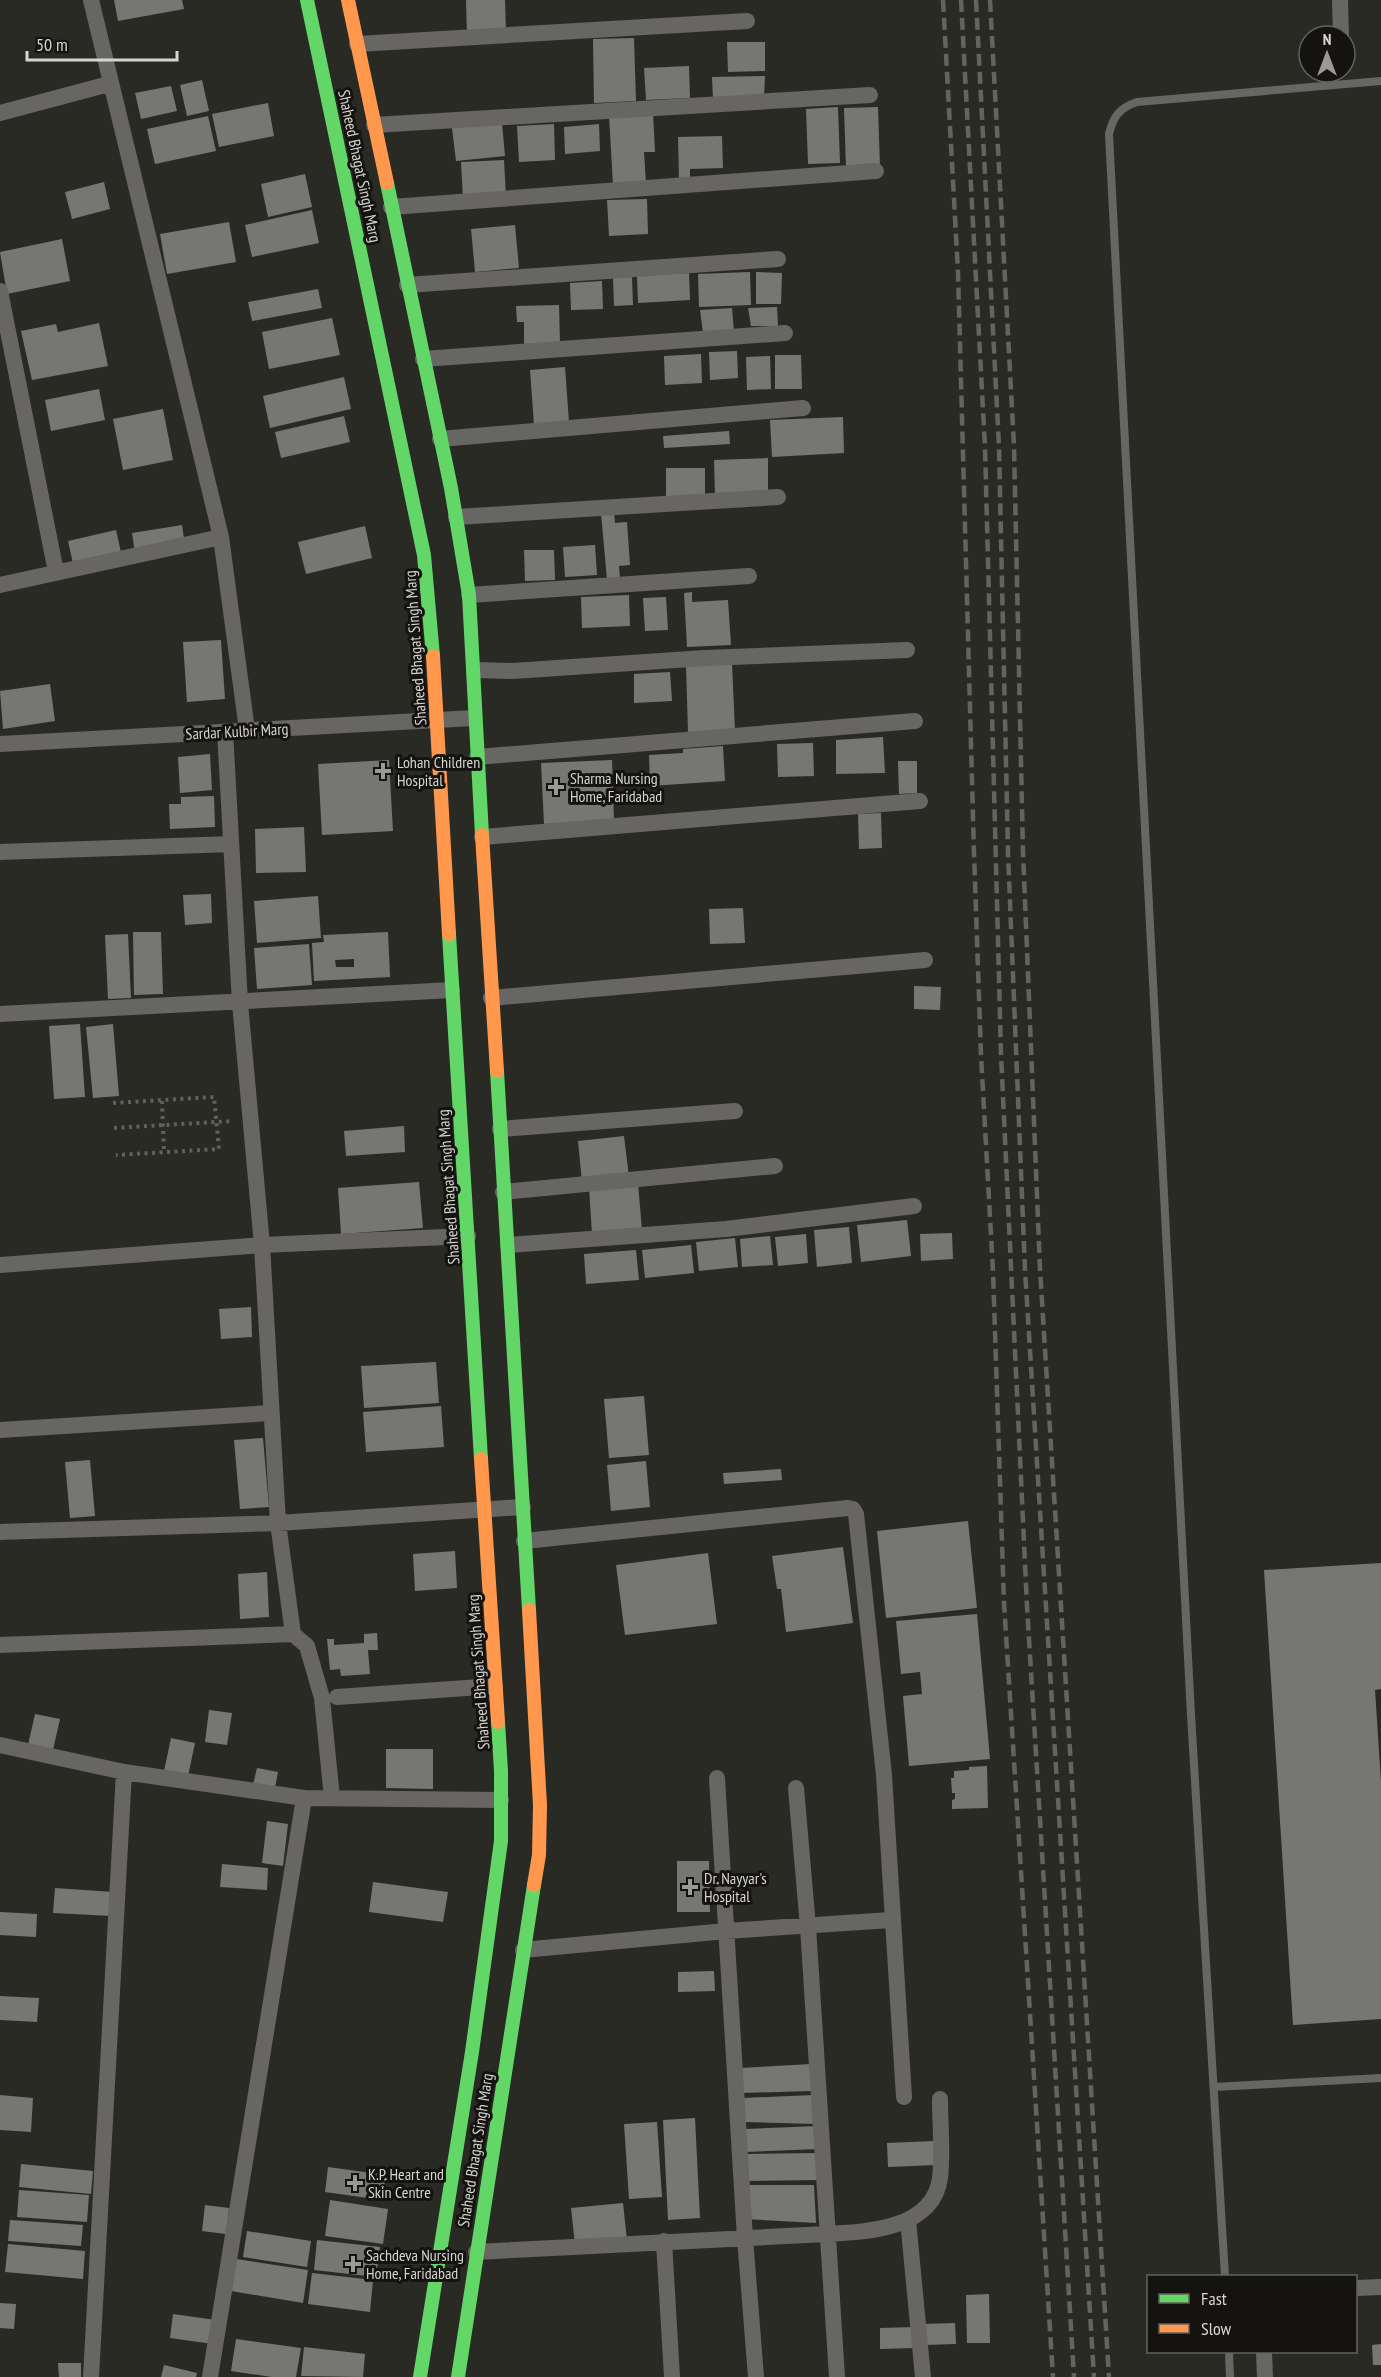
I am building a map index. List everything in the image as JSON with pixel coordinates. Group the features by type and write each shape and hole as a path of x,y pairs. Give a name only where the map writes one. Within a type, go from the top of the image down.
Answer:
{"street":[{"path":"90,0 221,537 247,730"},
{"name":"Shaheed Bhagat Singh Marg","path":"308,0 424,555 437,720 501,1771 501,1841 472,2052 420,2377"},
{"name":"Shaheed Bhagat Singh Marg","path":"348,0 456,517 469,595 474,670 474,718 508,1245 540,1805 538,1855 458,2377"},
{"path":"1340,0 1341,24"},
{"path":"357,44 747,21"},
{"path":"0,112 109,84"},
{"path":"374,125 870,95"},
{"path":"391,207 876,171"},
{"path":"407,285 778,259"},
{"path":"0,291 56,572"},
{"path":"423,359 785,333"},
{"path":"440,439 803,408"},
{"path":"456,517 778,497"},
{"path":"0,585 221,537"},
{"path":"469,595 749,576"},
{"path":"474,670 513,671 705,658 907,650"},
{"name":"Sardar Kulbir Marg","path":"0,744 474,718"},
{"path":"477,757 915,721"},
{"path":"225,731 240,1003 262,1245 278,1523 293,1634 307,1646 322,1698 332,1798"},
{"path":"482,837 920,801"},
{"path":"0,852 231,844"},
{"path":"491,998 925,960"},
{"path":"0,1014 452,990"},
{"path":"500,1129 735,1111"},
{"path":"504,1192 775,1166"},
{"path":"508,1245 726,1229 914,1206"},
{"path":"0,1265 262,1245 468,1236"},
{"path":"0,1430 271,1413"},
{"path":"0,1532 278,1523 523,1507"},
{"path":"524,1541 853,1509 856,1514 884,1775 891,1920 904,2097"},
{"path":"0,1645 293,1634"},
{"path":"337,1697 495,1686"},
{"path":"0,1745 124,1772 304,1798 501,1800"},
{"path":"91,2377 124,1772"},
{"path":"717,1778 745,2238 756,2377"},
{"path":"796,1788 808,1927 837,2377"},
{"path":"210,2377 304,1798"},
{"path":"523,1950 726,1930 808,1927 891,1920"},
{"path":"476,2252 867,2232 908,2220 923,2210 940,2180 940,2099"},
{"path":"908,2220 923,2377"},
{"path":"664,2241 672,2377"},
{"path":"1357,2288 1381,2287"},
{"path":"1264,2353 1265,2377"}],"lane":[{"path":"1225,2275 1191,1715 1109,134 1118,112 1137,102 1381,81"},
{"path":"1214,2087 1381,2078"},
{"path":"1229,2353 1230,2377"}],"path":[{"path":"113,1103 214,1097 219,1149 116,1155"},
{"path":"162,1101 164,1152"},
{"path":"114,1128 251,1120"}],"building":[{"path":"114,0 182,0 184,9 118,21"},
{"path":"466,0 505,0 506,33 467,35"},
{"path":"634,38 636,101 594,103 593,39"},
{"path":"727,42 765,42 765,71 728,72"},
{"path":"689,66 690,98 646,100 644,68"},
{"path":"765,76 764,97 713,100 712,77"},
{"path":"202,80 209,111 187,116 180,85"},
{"path":"171,86 177,111 141,119 135,93"},
{"path":"268,103 274,136 219,147 212,114"},
{"path":"838,107 840,163 808,164 806,109"},
{"path":"878,107 880,167 846,168 844,108"},
{"path":"653,113 655,152 644,152 646,183 613,185 609,115"},
{"path":"208,116 216,151 155,164 147,129"},
{"path":"502,123 505,156 456,161 452,128"},
{"path":"554,124 555,160 519,162 517,126"},
{"path":"599,124 600,151 565,154 564,127"},
{"path":"722,136 723,168 690,169 690,178 679,179 678,137"},
{"path":"504,160 506,197 463,199 461,162"},
{"path":"305,174 312,207 268,217 261,184"},
{"path":"104,182 110,209 72,219 65,192"},
{"path":"647,199 648,234 609,236 607,200"},
{"path":"312,210 319,243 252,257 245,225"},
{"path":"229,222 236,262 167,274 160,234"},
{"path":"515,225 519,268 475,272 471,229"},
{"path":"62,239 70,281 7,294 0,252"},
{"path":"750,272 751,305 699,307 698,274"},
{"path":"756,272 782,273 781,304 756,304"},
{"path":"689,273 690,300 638,303 637,276"},
{"path":"632,277 633,305 614,306 613,278"},
{"path":"602,281 603,309 571,310 570,283"},
{"path":"318,289 322,308 252,321 248,302"},
{"path":"559,305 560,343 524,344 524,322 517,322 516,306"},
{"path":"777,307 778,326 751,326 748,308"},
{"path":"732,308 734,332 703,333 700,310"},
{"path":"332,318 340,355 269,369 262,332"},
{"path":"99,323 108,366 32,380 21,331 56,324 58,332"},
{"path":"737,351 738,378 710,380 709,352"},
{"path":"701,354 702,383 665,385 664,356"},
{"path":"775,355 801,355 802,389 775,389"},
{"path":"770,356 771,389 747,390 746,357"},
{"path":"565,367 569,422 534,425 530,370"},
{"path":"344,377 351,409 270,428 263,396"},
{"path":"99,389 105,420 51,431 45,400"},
{"path":"163,409 173,460 123,470 113,419"},
{"path":"344,416 350,442 281,458 275,432"},
{"path":"843,417 844,453 772,457 770,420"},
{"path":"729,431 730,444 664,448 663,436"},
{"path":"768,458 768,494 715,495 714,460"},
{"path":"666,468 705,468 705,498 666,498"},
{"path":"614,512 615,523 627,522 630,565 619,566 620,579 607,580 601,513"},
{"path":"182,525 185,545 135,553 132,533"},
{"path":"365,526 372,558 306,574 298,542"},
{"path":"116,530 122,557 74,568 68,541"},
{"path":"595,545 597,575 565,577 563,547"},
{"path":"524,550 554,550 555,580 525,581"},
{"path":"692,592 692,602 728,600 731,645 687,647 684,593"},
{"path":"629,595 630,626 582,628 581,597"},
{"path":"666,597 668,630 645,631 643,598"},
{"path":"221,640 225,699 187,702 183,642"},
{"path":"732,663 735,731 688,733 686,665"},
{"path":"670,672 672,701 634,703 634,674"},
{"path":"50,684 55,721 3,729 0,691"},
{"path":"883,737 885,773 836,774 836,740"},
{"path":"813,743 814,776 778,777 777,744"},
{"path":"723,746 725,781 650,786 649,755 683,753 683,749"},
{"path":"210,754 212,790 180,793 178,757"},
{"path":"389,760 393,831 322,835 318,764"},
{"path":"612,760 614,821 544,824 541,763"},
{"path":"898,761 917,761 917,793 899,794"},
{"path":"214,796 215,827 170,829 169,804 181,804 181,797"},
{"path":"881,813 882,848 859,849 858,814"},
{"path":"304,827 306,872 256,873 255,829"},
{"path":"211,894 212,923 185,925 183,895"},
{"path":"318,896 321,938 257,943 254,901"},
{"path":"743,908 745,943 710,944 709,909"},
{"path":"133,932 161,932 163,994 134,995"},
{"path":"388,932 390,977 314,981 312,943 324,942 323,935","holes":["354,959 354,967 336,967 335,960"]},
{"path":"128,934 131,998 108,999 105,935"},
{"path":"309,944 312,985 257,989 254,948"},
{"path":"914,986 941,987 940,1010 914,1009"},
{"path":"80,1024 85,1097 54,1099 49,1026"},
{"path":"113,1024 119,1096 93,1098 86,1027"},
{"path":"404,1126 405,1152 346,1156 344,1131"},
{"path":"624,1136 629,1177 582,1182 578,1141"},
{"path":"419,1182 423,1228 341,1234 338,1188"},
{"path":"638,1183 642,1230 592,1234 589,1187"},
{"path":"907,1220 911,1256 861,1262 857,1225"},
{"path":"849,1227 852,1263 817,1267 814,1230"},
{"path":"952,1233 953,1259 921,1261 920,1234"},
{"path":"806,1234 808,1263 778,1266 775,1237"},
{"path":"770,1236 773,1265 742,1267 740,1239"},
{"path":"735,1238 738,1267 699,1271 696,1242"},
{"path":"691,1245 694,1273 645,1278 642,1250"},
{"path":"636,1250 639,1280 586,1284 584,1254"},
{"path":"251,1307 252,1337 221,1339 219,1309"},
{"path":"436,1362 439,1403 364,1408 361,1366"},
{"path":"644,1396 649,1455 609,1458 604,1399"},
{"path":"441,1406 444,1447 366,1452 363,1412"},
{"path":"263,1438 269,1507 240,1509 234,1440"},
{"path":"90,1460 95,1516 70,1518 65,1462"},
{"path":"646,1461 650,1507 611,1511 607,1465"},
{"path":"781,1469 782,1480 724,1484 723,1473"},
{"path":"968,1521 977,1608 886,1618 877,1531"},
{"path":"843,1547 853,1623 786,1632 781,1589 777,1589 772,1556"},
{"path":"455,1551 457,1588 415,1591 413,1554"},
{"path":"708,1553 717,1624 625,1635 616,1565"},
{"path":"1381,1563 1381,1689 1375,1690 1381,1782 1381,2019 1293,2025 1264,1570"},
{"path":"267,1572 269,1617 240,1619 238,1574"},
{"path":"977,1614 990,1759 909,1766 903,1696 922,1694 920,1672 901,1674 896,1621"},
{"path":"377,1633 378,1650 368,1650 370,1674 341,1676 340,1669 330,1670 327,1639 334,1639 334,1645 364,1643 364,1634"},
{"path":"209,1710 232,1713 227,1745 205,1742"},
{"path":"35,1714 60,1719 53,1750 28,1745"},
{"path":"171,1738 195,1743 188,1776 164,1771"},
{"path":"386,1749 433,1749 433,1789 386,1788"},
{"path":"987,1766 988,1808 952,1809 955,1793 952,1793 951,1778 954,1778 954,1771"},
{"path":"257,1768 278,1772 274,1793 252,1789"},
{"path":"267,1821 288,1824 283,1866 262,1863"},
{"path":"677,1861 709,1861 710,1912 677,1912"},
{"path":"222,1864 268,1868 267,1890 220,1887"},
{"path":"373,1882 448,1892 443,1922 369,1912"},
{"path":"55,1888 113,1892 112,1916 53,1913"},
{"path":"0,1912 37,1914 36,1937 0,1935"},
{"path":"714,1971 715,1991 678,1992 678,1972"},
{"path":"0,1996 39,1998 37,2022 0,2020"},
{"path":"811,2064 812,2091 742,2093 740,2068"},
{"path":"0,2095 33,2098 31,2132 0,2130"},
{"path":"814,2095 815,2124 744,2122 743,2098"},
{"path":"695,2118 700,2218 668,2220 663,2120"},
{"path":"657,2122 662,2197 629,2199 624,2124"},
{"path":"818,2126 819,2149 745,2152 744,2129"},
{"path":"934,2141 936,2165 888,2167 887,2143"},
{"path":"817,2153 817,2180 745,2181 745,2154"},
{"path":"21,2164 93,2171 91,2194 19,2187"},
{"path":"328,2167 386,2175 382,2200 325,2192"},
{"path":"745,2185 814,2185 816,2223 746,2219"},
{"path":"19,2190 89,2195 87,2222 17,2217"},
{"path":"330,2200 388,2209 383,2244 325,2236"},
{"path":"623,2203 627,2240 575,2245 571,2208"},
{"path":"205,2205 229,2208 226,2234 202,2231"},
{"path":"10,2220 83,2225 81,2246 8,2241"},
{"path":"247,2231 311,2241 307,2267 243,2257"},
{"path":"317,2240 380,2247 376,2277 314,2270"},
{"path":"8,2244 85,2251 83,2279 5,2272"},
{"path":"236,2259 308,2270 303,2303 231,2291"},
{"path":"312,2273 373,2280 370,2312 308,2304"},
{"path":"989,2294 990,2343 967,2343 966,2295"},
{"path":"0,2303 16,2304 14,2329 0,2328"},
{"path":"173,2314 216,2320 213,2344 170,2338"},
{"path":"955,2323 956,2344 924,2345 922,2324"},
{"path":"916,2327 916,2348 880,2349 880,2328"},
{"path":"236,2339 301,2348 296,2377 272,2377 231,2371"},
{"path":"1381,2344 1381,2365 1373,2365 1372,2345"},
{"path":"304,2347 365,2354 363,2377 301,2376"},
{"path":"58,2363 81,2363 81,2377 59,2377"},
{"path":"164,2365 197,2373 196,2377 161,2377"}],"railway":[{"path":"943,0 958,272 974,853 981,1055 993,1271 1004,1603 1053,2377"},
{"path":"961,0 985,447 1001,1054 1027,1606 1074,2377"},
{"path":"976,0 999,447 1008,853 1025,1270 1094,2377"},
{"path":"990,0 1014,446 1023,852 1040,1269 1109,2377"}],"traffic: fast":[{"path":"307,0 424,555 433,656"},
{"path":"387,183 451,488 469,595 482,835"},
{"path":"449,934 481,1459"},
{"path":"497,1071 529,1610"},
{"path":"420,2377 472,2052 501,1841 498,1722"},
{"path":"458,2377 534,1885"}],"traffic: slow":[{"path":"348,0 387,183"},
{"path":"433,656 449,934"},
{"path":"482,835 497,1071"},
{"path":"481,1459 498,1722"},
{"path":"529,1610 540,1805 539,1855 534,1885"}],"place":[{"name":"Lohan Children Hospital","path":"383,771"},
{"name":"Sharma Nursing Home, Faridabad","path":"556,787"},
{"name":"Dr. Nayyar's Hospital","path":"690,1887"},
{"name":"K.P. Heart and Skin Centre","path":"355,2183"},
{"name":"Sachdeva Nursing Home, Faridabad","path":"353,2264"}]}
